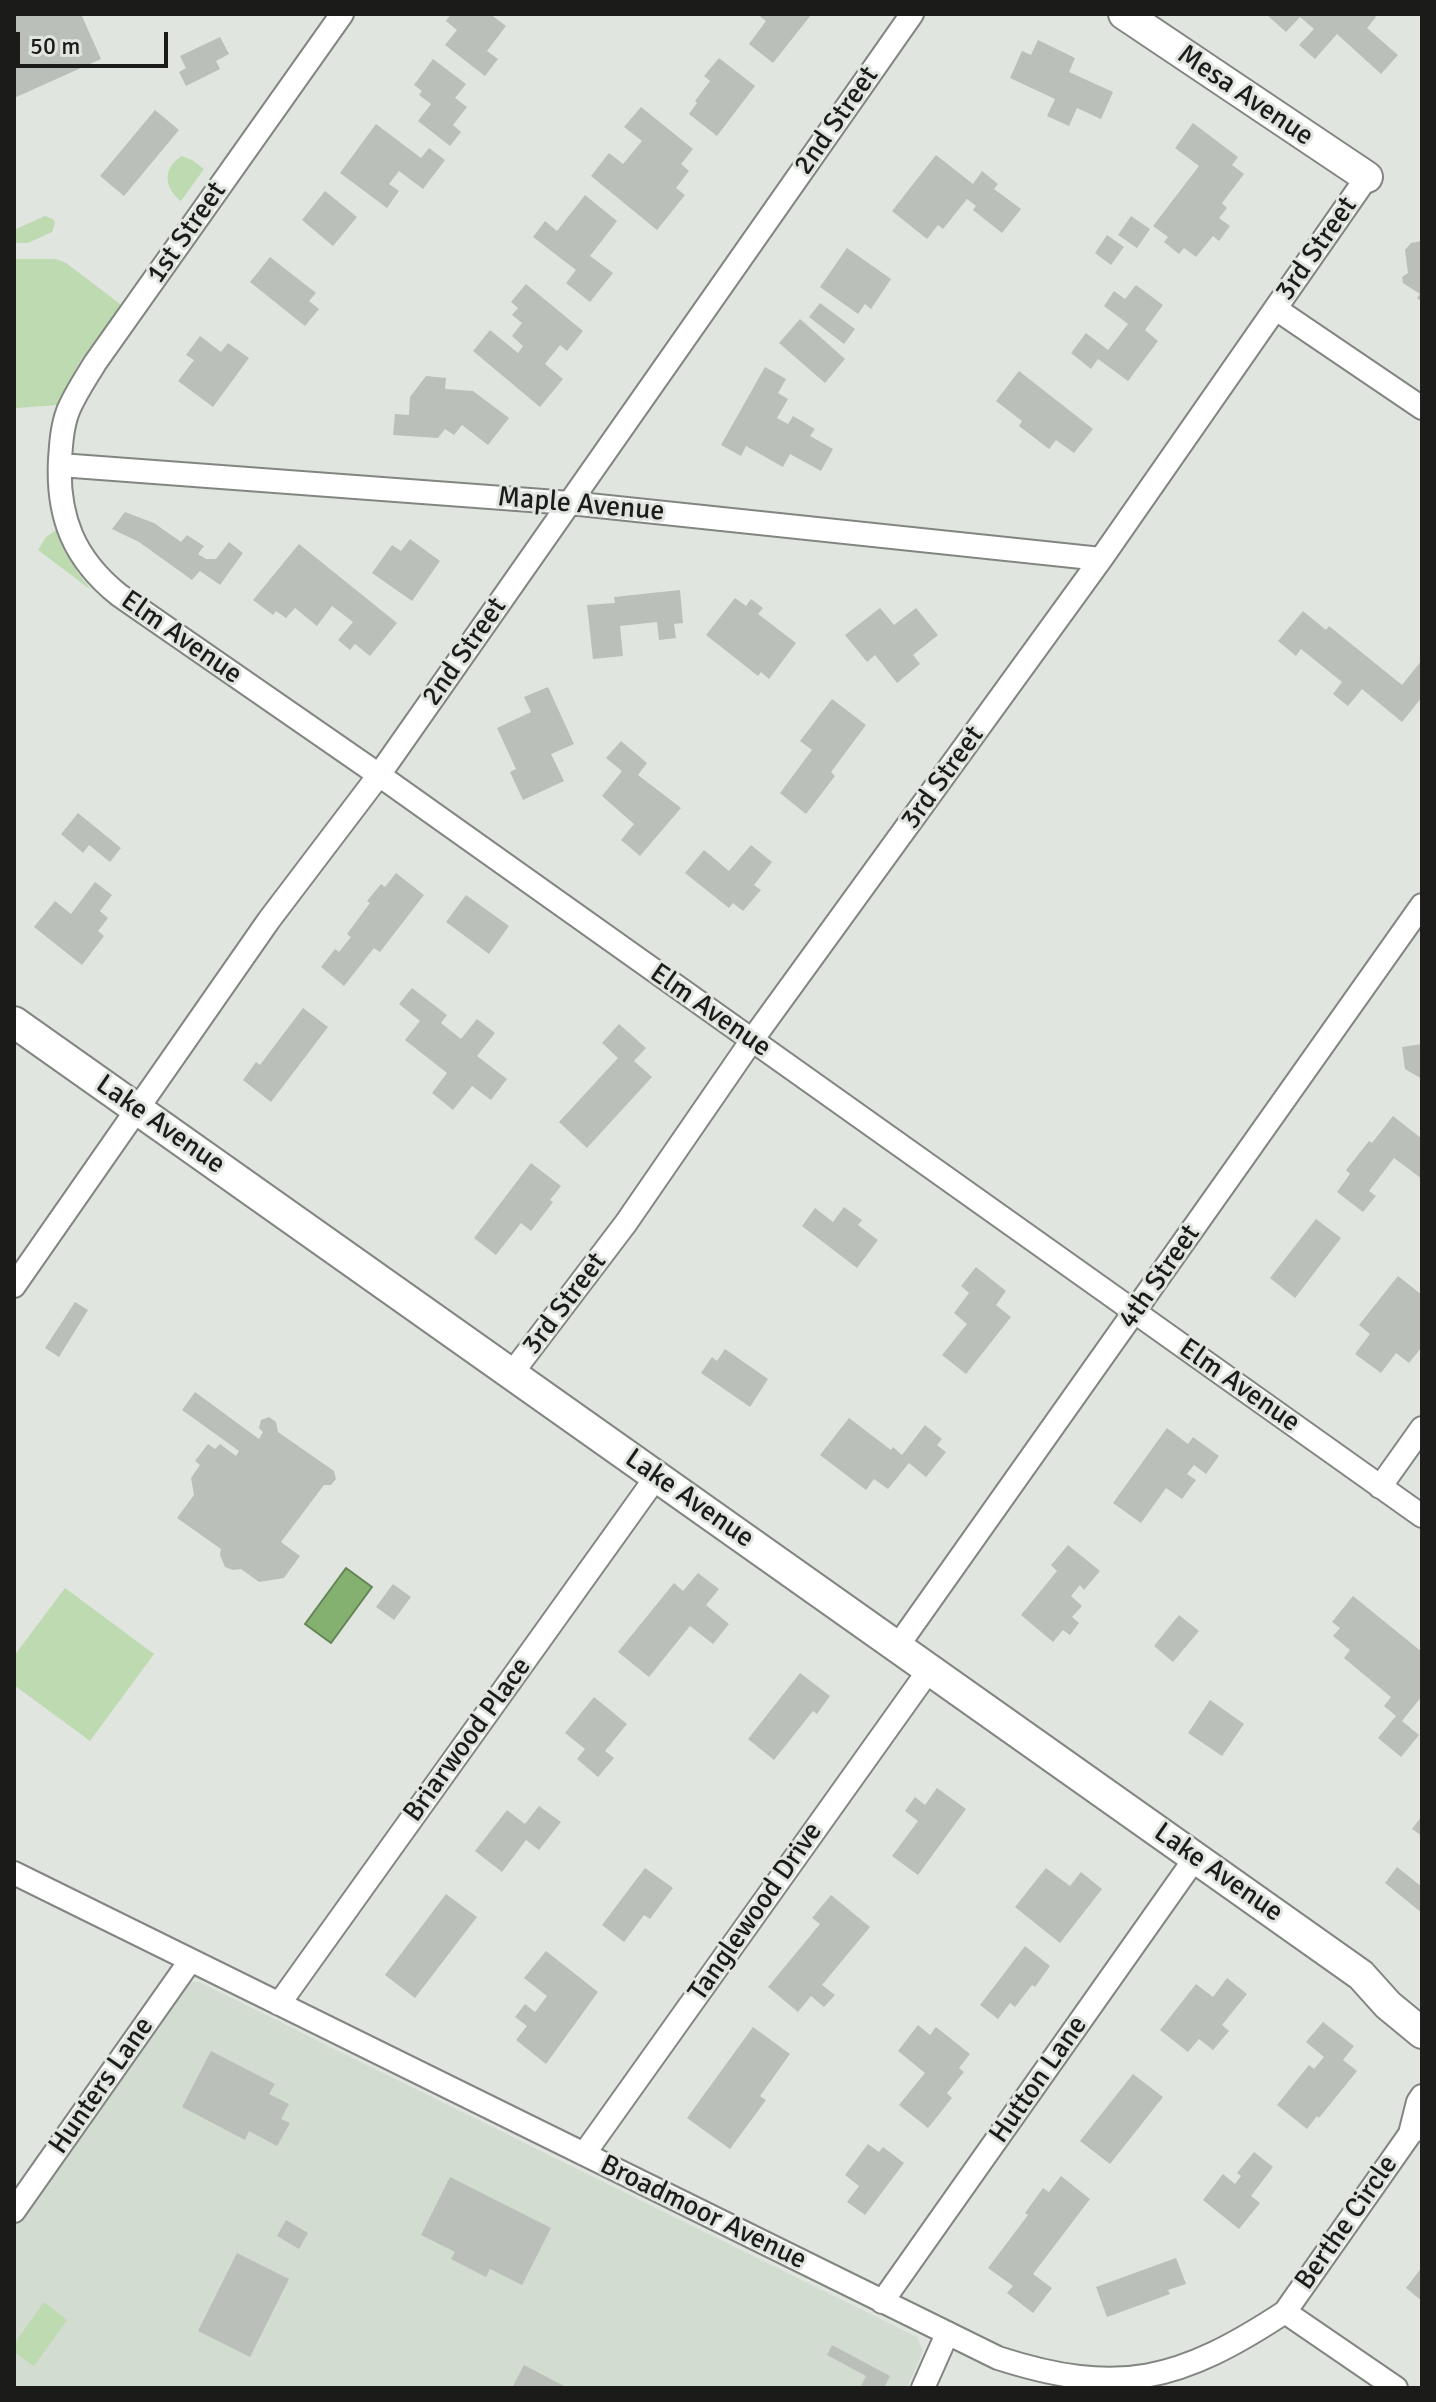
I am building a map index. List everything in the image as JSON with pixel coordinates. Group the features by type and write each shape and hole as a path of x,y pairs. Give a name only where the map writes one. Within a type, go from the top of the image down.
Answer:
{"main road":[{"name":"Mesa Avenue","path":"1124,14 1367,177"},
{"name":"Lake Avenue","path":"14,1022 1196,1857 1363,1977 1388,2005 1422,2033"},
{"name":"Lake Avenue","path":"1363,1977 1396,1990 1422,2005"}],"street":[{"name":"1st Street","path":"60,465 68,413 95,363 342,14"},
{"name":"2nd Street","path":"14,1286 269,920 379,775 912,14"},
{"name":"3rd Street","path":"512,1373 626,1223 752,1040 1101,559 1367,177"},
{"path":"1276,309 1422,408"},
{"name":"Maple Avenue","path":"60,465 570,503 1101,559"},
{"name":"Elm Avenue","path":"60,465 59,491 72,537 85,562 102,581 1422,1516"},
{"name":"4th Street","path":"897,1647 1422,905"},
{"path":"1380,1487 1422,1428"},
{"name":"Briarwood Place","path":"279,2004 657,1476"},
{"name":"Tanglewood Drive","path":"584,2154 929,1670"},
{"name":"Hutton Lane","path":"882,2302 1196,1857"},
{"name":"Broadmoor Avenue","path":"14,1873 998,2358 1033,2369 1091,2379 1122,2380 1155,2375 1216,2353 1285,2312"},
{"name":"Hunters Lane","path":"14,2211 190,1961"},
{"name":"Berthe Circle","path":"1285,2312 1416,2129 1418,2102 1422,2096"},
{"path":"1285,2312 1396,2388"},
{"path":"923,2388 947,2334"}],"shaded area":[{"path":"182,156 204,169 181,201 171,190 168,172"},
{"path":"45,216 55,223 52,232 28,243 14,243 14,230"},
{"path":"14,259 56,259 66,263 120,304 79,363 58,405 16,408"},
{"path":"56,530 78,573 91,590 38,550 46,537"},
{"path":"346,1568 372,1587 331,1643 305,1624"},
{"path":"65,1588 154,1654 90,1741 14,1685 14,1656"},
{"path":"199,1982 917,2337 923,2351 907,2388 14,2388 14,2226 182,1986"},
{"path":"44,2302 67,2320 34,2366 14,2352 14,2344"}],"building":[{"path":"14,14 81,14 101,59 14,98"},
{"path":"451,14 490,14 506,26 487,51 498,59 485,76 445,45 457,30 446,21"},
{"path":"757,14 811,15 773,63 749,44 766,21"},
{"path":"1373,14 1376,17 1367,28 1398,55 1381,74 1337,34 1315,59 1299,45 1314,29 1300,17 1286,32 1268,16"},
{"path":"220,37 229,54 216,61 220,69 186,86 179,72 186,68 180,56"},
{"path":"1038,40 1075,58 1069,72 1113,92 1101,119 1077,108 1069,126 1047,116 1055,99 1010,78 1022,51 1031,55"},
{"path":"719,58 755,86 717,136 689,114 710,81 704,76"},
{"path":"433,59 466,84 455,98 467,107 453,125 461,132 450,146 418,121 431,104 419,95 422,91 414,85"},
{"path":"641,107 693,149 681,164 689,171 676,188 685,195 657,230 591,176 609,153 623,164 642,141 624,127"},
{"path":"155,110 179,130 124,196 100,176"},
{"path":"1193,123 1238,157 1232,165 1244,174 1222,203 1227,208 1219,218 1230,226 1219,241 1213,236 1196,257 1184,248 1179,254 1164,242 1168,237 1153,226 1199,166 1175,148"},
{"path":"376,124 421,158 429,148 445,160 423,189 399,171 389,184 399,191 387,208 340,173"},
{"path":"936,155 973,184 982,171 998,184 994,189 1021,209 1002,233 973,210 976,206 967,199 943,229 938,225 927,239 892,211"},
{"path":"325,191 357,217 333,246 302,220"},
{"path":"585,195 617,221 590,256 613,273 590,302 566,283 576,270 533,237 545,221 557,231"},
{"path":"1131,216 1150,229 1137,248 1118,235"},
{"path":"1107,235 1124,247 1111,265 1095,253"},
{"path":"1422,241 1422,302 1417,298 1420,294 1403,283 1402,277 1408,273 1405,250 1411,243"},
{"path":"847,248 891,279 871,309 865,304 858,314 820,287"},
{"path":"270,257 316,293 309,301 319,309 305,326 250,282"},
{"path":"526,284 583,331 567,351 560,345 545,364 563,379 540,407 473,351 490,330 518,353 523,346 512,336 522,323 512,315 518,308 511,302"},
{"path":"1136,285 1163,305 1145,330 1158,341 1128,381 1098,359 1091,369 1071,353 1086,333 1108,350 1128,324 1104,306 1114,291 1125,299"},
{"path":"820,303 855,329 844,344 809,317"},
{"path":"800,319 845,359 825,383 779,343"},
{"path":"200,336 221,352 228,343 249,358 213,407 178,381 194,360 186,355"},
{"path":"765,367 786,379 778,393 788,399 777,418 788,424 793,416 815,429 810,436 833,449 821,471 790,454 783,467 746,446 741,456 721,445"},
{"path":"1019,371 1093,429 1074,453 1056,440 1049,449 1019,426 1022,421 996,401"},
{"path":"426,376 446,378 445,389 473,391 509,418 488,445 462,425 454,435 445,429 438,438 393,435 395,414 409,415 410,397"},
{"path":"125,512 154,523 181,542 187,535 204,546 198,554 206,559 216,559 229,542 243,553 220,585 200,571 192,580 139,542 112,529"},
{"path":"410,539 440,561 412,601 372,573 392,545 401,551"},
{"path":"299,544 397,623 370,656 355,644 350,650 338,640 353,622 332,606 317,626 295,608 286,618 276,611 273,615 253,600"},
{"path":"680,590 683,623 674,624 676,638 659,640 657,622 620,626 623,656 593,659 587,605 615,603 614,597"},
{"path":"735,598 746,606 751,599 763,608 758,614 796,643 769,679 761,672 758,676 706,635"},
{"path":"880,608 894,625 916,608 938,635 913,655 920,664 897,683 875,655 867,662 845,635"},
{"path":"1303,611 1326,630 1329,626 1402,685 1422,660 1422,697 1402,722 1362,689 1348,706 1333,694 1342,682 1301,649 1296,656 1278,641"},
{"path":"548,687 574,744 551,754 564,781 523,800 510,772 516,769 497,728 531,712 524,697"},
{"path":"832,699 866,725 831,772 835,776 806,814 780,793 812,750 800,741"},
{"path":"621,741 647,763 638,775 681,808 640,856 621,840 634,824 602,796 622,771 606,758"},
{"path":"78,813 121,848 110,862 89,845 83,853 61,834"},
{"path":"751,845 772,862 754,885 761,890 743,911 733,903 729,908 685,873 704,850 729,871"},
{"path":"396,873 424,895 380,952 374,948 344,986 321,967 335,949 339,952 351,937 347,934 370,903 367,901 381,884 385,887"},
{"path":"95,882 112,895 100,911 108,918 98,931 104,936 82,965 34,927 55,901 71,914"},
{"path":"466,895 509,926 489,954 446,922"},
{"path":"412,988 447,1015 441,1023 461,1039 477,1019 495,1033 477,1056 507,1079 491,1100 472,1086 453,1110 432,1093 447,1073 405,1040 420,1021 399,1004"},
{"path":"303,1008 328,1027 271,1102 243,1080 256,1062 260,1065"},
{"path":"619,1024 646,1048 634,1061 652,1077 587,1148 559,1122 618,1058 602,1043"},
{"path":"1422,1044 1422,1079 1405,1069 1402,1047"},
{"path":"1393,1116 1422,1139 1422,1179 1394,1158 1369,1191 1376,1196 1363,1212 1337,1192 1350,1174 1346,1170"},
{"path":"531,1163 561,1186 531,1231 521,1223 496,1255 474,1238"},
{"path":"844,1207 862,1220 858,1225 878,1240 857,1268 802,1226 815,1208 833,1222"},
{"path":"1316,1219 1341,1238 1295,1298 1270,1278"},
{"path":"976,1267 1006,1291 996,1305 1011,1317 966,1374 942,1355 967,1324 954,1313 969,1293 961,1286"},
{"path":"1398,1276 1422,1295 1422,1347 1409,1363 1396,1353 1381,1373 1355,1354 1370,1334 1359,1325"},
{"path":"75,1302 88,1310 59,1357 45,1348"},
{"path":"725,1349 768,1379 750,1407 701,1373 712,1357 717,1361"},
{"path":"195,1392 259,1439 263,1432 259,1428 261,1420 269,1417 276,1422 278,1432 334,1471 336,1479 331,1485 324,1485 281,1542 300,1556 284,1578 259,1582 241,1569 225,1567 221,1549 177,1518 194,1495 191,1478 200,1465 195,1461 208,1444 215,1449 220,1444 236,1456 239,1451 182,1410"},
{"path":"849,1418 902,1455 925,1425 942,1439 937,1445 946,1452 926,1477 909,1463 888,1489 874,1479 866,1490 820,1455"},
{"path":"1167,1428 1188,1444 1193,1437 1219,1456 1206,1474 1194,1465 1187,1474 1196,1480 1182,1499 1166,1488 1141,1523 1113,1503"},
{"path":"1068,1545 1100,1571 1084,1590 1080,1585 1071,1596 1082,1606 1072,1617 1079,1623 1070,1635 1063,1630 1053,1642 1021,1615 1057,1571 1051,1565"},
{"path":"698,1573 719,1589 706,1605 729,1624 713,1644 690,1626 649,1677 618,1652 674,1583 683,1591"},
{"path":"393,1584 411,1597 394,1620 376,1607"},
{"path":"1353,1596 1422,1652 1422,1696 1402,1721 1419,1735 1401,1757 1378,1738 1396,1716 1384,1706 1391,1697 1344,1658 1350,1650 1333,1636 1340,1628 1332,1622"},
{"path":"1179,1615 1199,1631 1173,1662 1154,1646"},
{"path":"800,1673 830,1696 817,1714 813,1711 774,1760 748,1739"},
{"path":"594,1697 627,1724 605,1751 614,1758 598,1777 577,1759 585,1749 565,1733"},
{"path":"1210,1700 1244,1724 1222,1756 1188,1733"},
{"path":"937,1788 966,1809 918,1875 892,1856 918,1821 905,1811 915,1797 925,1805"},
{"path":"539,1806 561,1822 539,1850 526,1840 502,1872 475,1851 507,1810 525,1824"},
{"path":"1422,1816 1422,1836 1412,1829"},
{"path":"1397,1867 1422,1887 1422,1913 1385,1883"},
{"path":"645,1868 673,1888 650,1919 644,1915 624,1942 602,1925"},
{"path":"1046,1868 1070,1886 1081,1872 1102,1889 1060,1943 1015,1907"},
{"path":"446,1894 477,1917 415,1998 385,1975"},
{"path":"831,1895 870,1927 822,1985 835,1995 824,2007 811,1996 798,2012 768,1987 820,1924 812,1918"},
{"path":"1025,1946 1050,1966 1035,1987 1032,1985 1015,2007 1010,2003 998,2019 980,2005"},
{"path":"546,1951 598,1992 546,2064 516,2040 527,2026 515,2017 525,2004 535,2012 547,1996 524,1978"},
{"path":"1227,1978 1247,1994 1222,2025 1229,2031 1213,2050 1199,2039 1188,2052 1160,2030 1196,1984 1213,1997"},
{"path":"1323,2022 1354,2046 1343,2060 1357,2071 1307,2129 1277,2105 1309,2065 1314,2069 1324,2057 1306,2042"},
{"path":"918,2025 930,2035 936,2027 970,2054 959,2068 964,2072 947,2093 952,2098 928,2128 899,2105 925,2073 898,2051"},
{"path":"753,2027 790,2054 760,2096 766,2100 730,2149 687,2118"},
{"path":"211,2051 275,2084 269,2094 289,2104 281,2119 290,2123 277,2146 249,2131 245,2140 182,2107"},
{"path":"1133,2074 1163,2097 1110,2164 1080,2141"},
{"path":"868,2144 879,2152 883,2147 904,2163 865,2215 847,2202 859,2186 845,2175"},
{"path":"1254,2152 1273,2167 1251,2196 1260,2203 1239,2229 1203,2200 1223,2174 1235,2184 1241,2176 1237,2173"},
{"path":"1061,2176 1090,2199 1033,2274 1052,2288 1033,2313 1007,2293 1013,2286 988,2268 1028,2215 1025,2213 1043,2188 1049,2192"},
{"path":"450,2177 551,2228 522,2285 490,2269 486,2277 451,2259 455,2252 421,2235"},
{"path":"286,2220 308,2233 299,2249 277,2236"},
{"path":"237,2253 289,2279 250,2357 198,2331"},
{"path":"1176,2258 1186,2284 1168,2290 1170,2294 1107,2317 1096,2287"},
{"path":"1422,2267 1422,2301 1406,2288"},
{"path":"832,2345 890,2376 884,2388 860,2388 866,2376 827,2355"},
{"path":"524,2365 568,2388 512,2388"}]}
